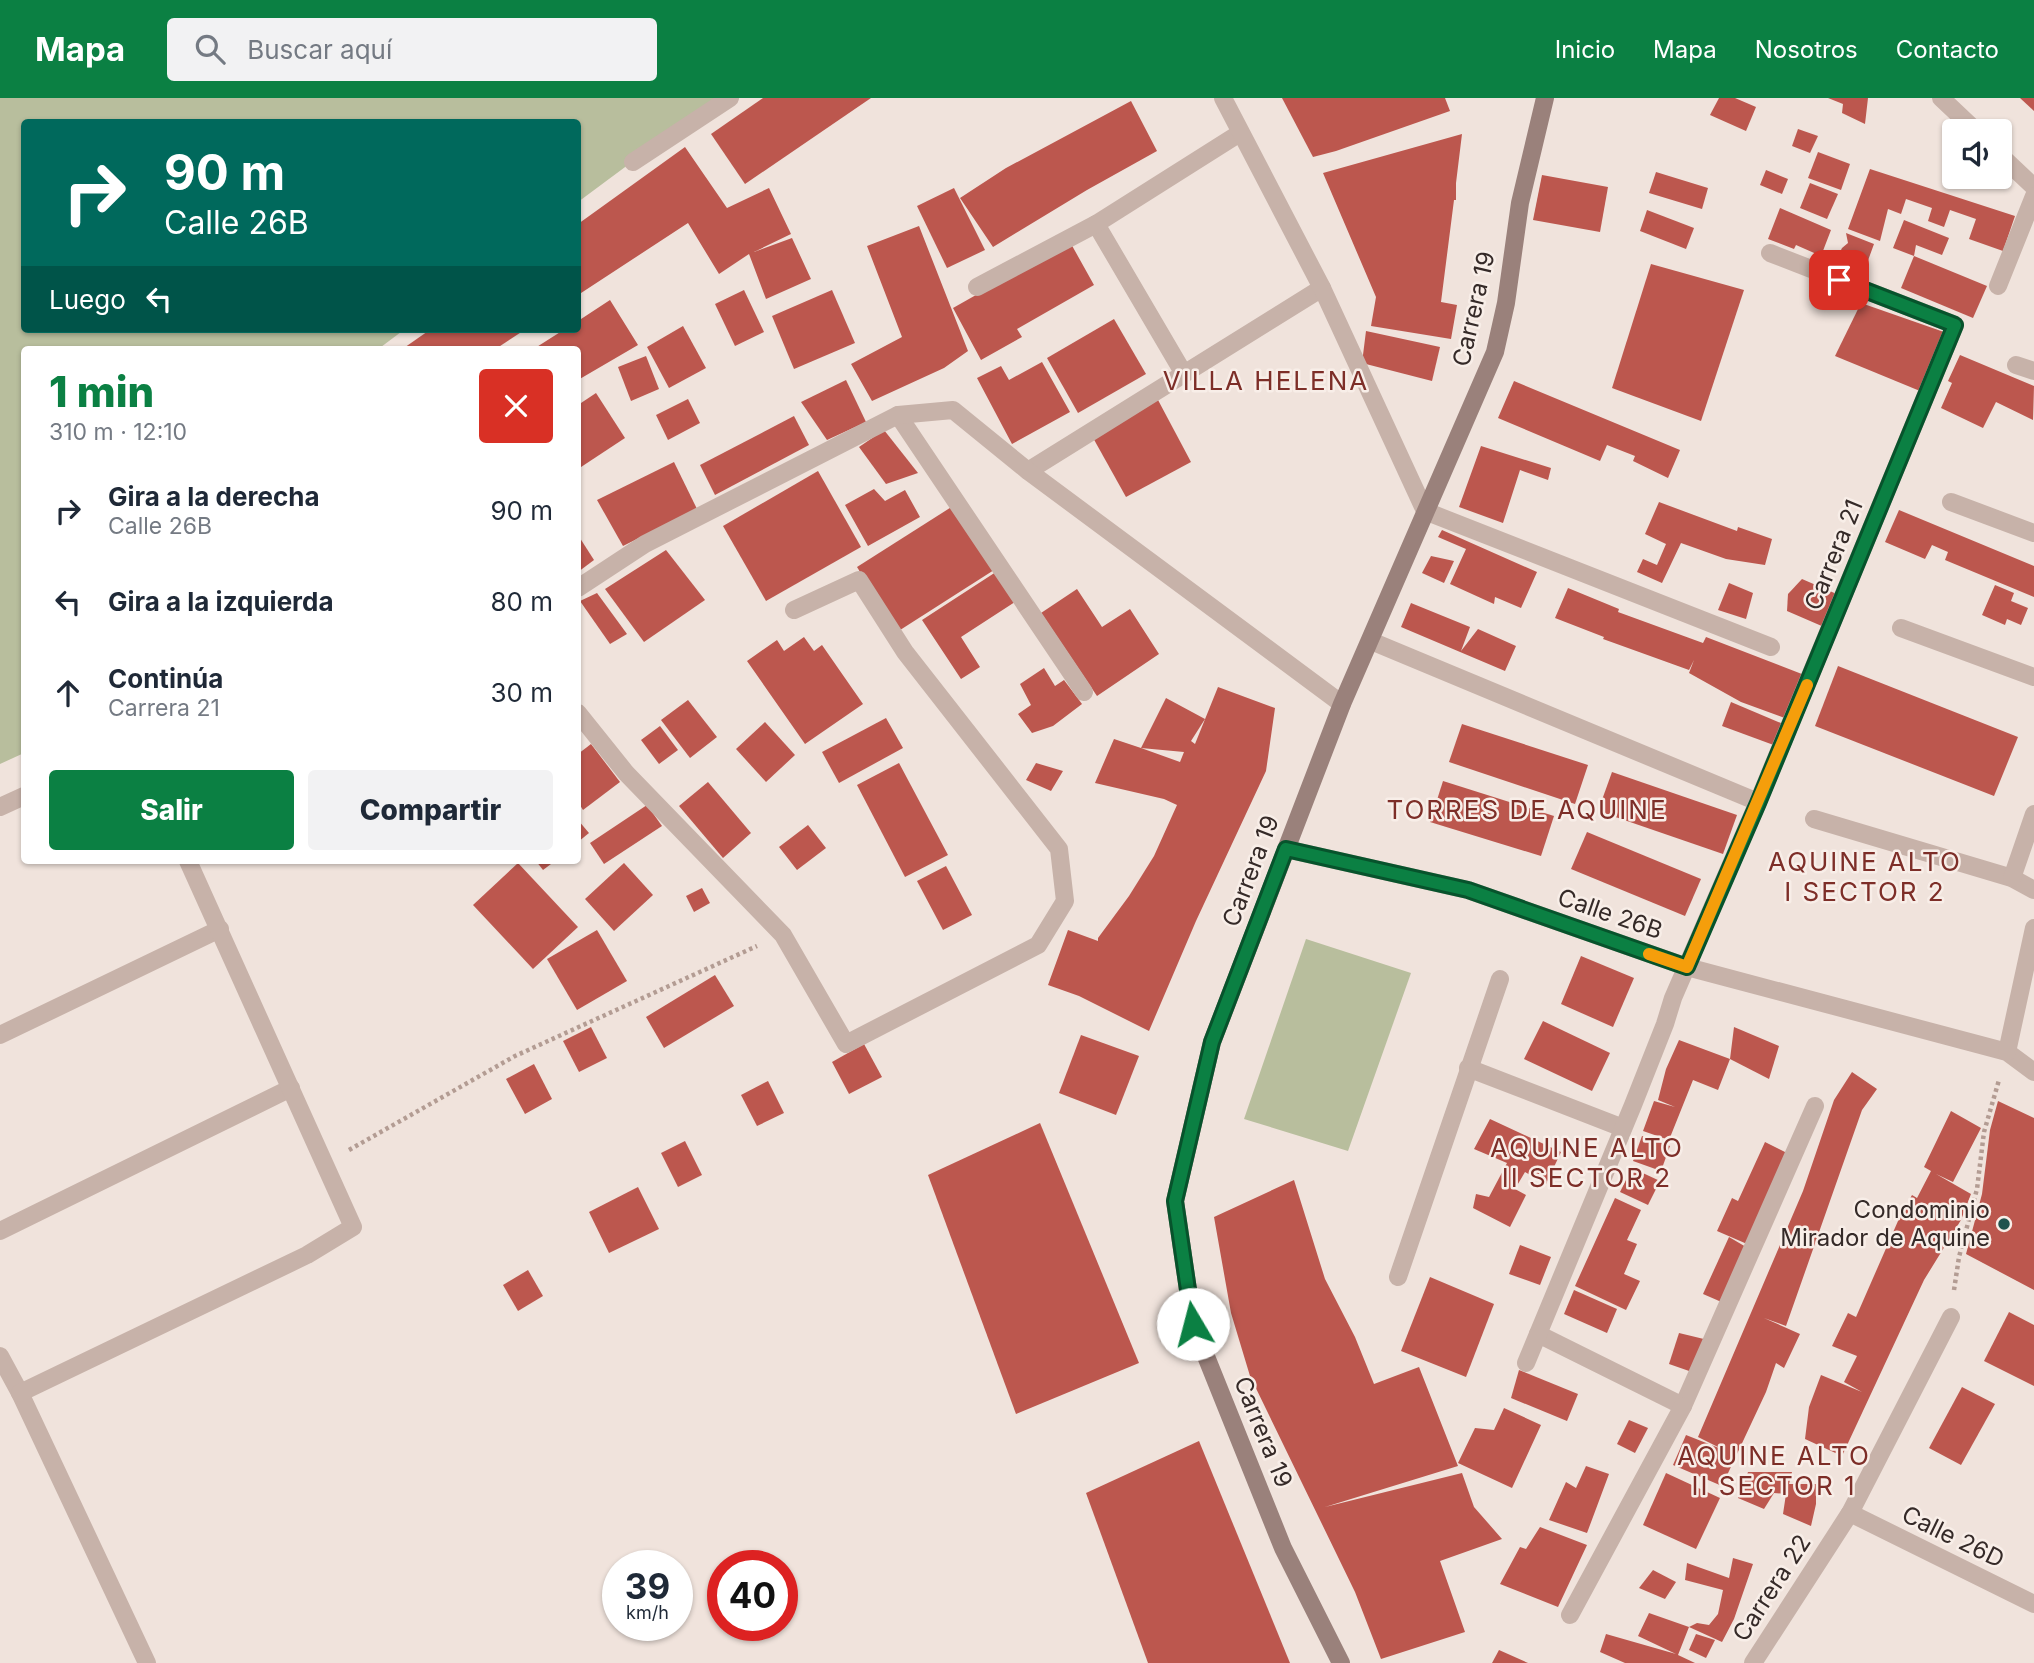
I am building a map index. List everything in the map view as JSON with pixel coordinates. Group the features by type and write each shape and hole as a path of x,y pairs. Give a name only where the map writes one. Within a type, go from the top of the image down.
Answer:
{"street":[{"path":"633,162 730,98"},
{"path":"1223,98 1322,288 1425,510 1771,647"},
{"name":"Carrera 19","path":"1341,1663 1283,1548 1193,1324 1175,1201 1212,1042 1342,704 1495,352 1508,291 1520,203 1545,98"},
{"path":"1941,98 1963,119"},
{"path":"978,287 1096,224 1240,133"},
{"path":"2012,166 2034,187"},
{"path":"1998,286 2034,196"},
{"path":"1096,224 1184,373"},
{"name":"Carrera 21","path":"1526,1363 1687,967 1758,803 1955,325 1770,253"},
{"path":"1028,471 1322,288"},
{"path":"2016,365 2034,372"},
{"path":"581,586 645,544 898,415 953,410 1028,471 1342,704"},
{"path":"898,415 1084,692"},
{"path":"1951,502 2034,533"},
{"path":"581,717 626,773 783,935 846,1044 1038,945 1065,901 1059,849 905,653 859,580 793,610"},
{"path":"1901,628 2034,677"},
{"path":"1371,641 1758,803"},
{"path":"0,807 21,797"},
{"path":"2011,878 2034,814"},
{"path":"1814,819 2011,878 2034,890"},
{"name":"Calle 26B","path":"1286,849 1468,890 1687,967 2007,1052 2034,1072"},
{"path":"20,1393 307,1255 353,1227 189,864"},
{"path":"2007,1052 2034,928"},
{"path":"0,1035 220,929"},
{"path":"1398,1277 1500,979"},
{"path":"1468,1068 1623,1128"},
{"path":"0,1231 291,1088"},
{"path":"1570,1615 1683,1406 1815,1106"},
{"name":"Carrera 22","path":"1753,1663 1850,1513 1951,1317"},
{"path":"1538,1334 1683,1406"},
{"path":"0,1356 147,1663"},
{"name":"Calle 26D","path":"1850,1513 2034,1604"}],"path":[{"path":"324,1165 515,1055 783,935"},
{"path":"1951,1317 1959,1257 1978,1189 1984,1132 2007,1052"}],"green space":[{"path":"0,98 718,98 581,200 581,119 21,119 21,333 400,333 382,346 21,346 21,754 0,764"},
{"path":"1306,939 1411,973 1348,1151 1244,1119"}],"building":[{"path":"763,98 871,98 745,184 711,134"},
{"path":"1282,98 1445,98 1450,111 1313,157"},
{"path":"1719,98 1735,98 1756,107 1746,131 1710,115"},
{"path":"1828,98 1868,98 1865,124 1842,113 1843,104"},
{"path":"2020,98 2034,98 2034,111"},
{"path":"1131,101 1157,151 993,247 960,198 1006,168"},
{"path":"1798,129 1818,136 1810,153 1792,146"},
{"path":"1462,134 1456,200 1441,302 1457,305 1451,339 1371,326 1376,297 1323,173"},
{"path":"685,147 727,208 769,188 791,234 754,252 792,238 811,279 766,299 749,254 719,274 688,223 581,293 581,222"},
{"path":"1818,152 1850,164 1841,190 1808,178"},
{"path":"1870,169 2015,216 2003,251 1969,239 1976,219 1950,210 1944,227 1928,221 1932,208 1906,199 1901,214 1888,209 1880,241 1848,229"},
{"path":"1766,170 1788,179 1782,194 1760,185"},
{"path":"1656,172 1708,188 1702,209 1649,193"},
{"path":"1542,175 1608,187 1600,232 1533,220"},
{"path":"1810,183 1838,194 1827,219 1800,208"},
{"path":"954,188 985,250 947,268 917,206"},
{"path":"1780,208 1831,230 1821,256 1796,245 1794,249 1768,239"},
{"path":"1647,210 1694,228 1686,249 1640,231"},
{"path":"1904,220 1949,238 1942,255 1916,245 1914,256 1893,248"},
{"path":"919,226 968,351 944,368 872,401 851,364 902,337 867,246"},
{"path":"1846,233 1874,244 1866,266 1838,256 1848,243"},
{"path":"1070,242 1094,285 1017,329 1022,337 981,360 953,308"},
{"path":"1914,256 1987,286 1973,318 1901,288"},
{"path":"1651,264 1744,290 1701,421 1612,388"},
{"path":"744,290 764,332 735,346 715,304"},
{"path":"832,290 855,343 794,369 772,316"},
{"path":"610,300 638,345 581,378 581,346 538,346 559,333 581,333 581,319"},
{"path":"1861,303 1944,332 1920,391 1835,356"},
{"path":"1114,319 1146,374 1078,413 1047,358"},
{"path":"683,326 706,368 669,388 647,347"},
{"path":"1366,331 1440,347 1432,381 1362,363"},
{"path":"425,333 520,333 500,346 407,346"},
{"path":"1960,355 2034,386 2033,420 1996,402 1983,428 1941,408 1952,383 1948,381"},
{"path":"646,356 659,389 631,401 618,367"},
{"path":"1042,362 1070,412 1012,444 977,378 1001,366 1009,380"},
{"path":"846,380 866,422 827,440 801,402"},
{"path":"1514,381 1680,450 1668,478 1633,461 1635,456 1607,445 1600,461 1498,418"},
{"path":"596,393 625,438 581,467 581,403"},
{"path":"688,399 700,423 668,440 656,415"},
{"path":"1158,400 1191,462 1126,497 1092,436"},
{"path":"794,416 809,445 715,495 700,465"},
{"path":"884,430 918,473 886,484 859,447"},
{"path":"1481,446 1551,468 1548,480 1520,470 1503,523 1459,507"},
{"path":"674,462 697,509 623,546 597,500"},
{"path":"818,471 861,547 766,601 723,526"},
{"path":"874,489 885,501 905,490 920,517 868,546 845,505"},
{"path":"1659,502 1737,531 1738,527 1772,539 1765,565 1726,559 1681,543 1662,583 1637,572 1643,559 1657,565 1666,544 1645,534"},
{"path":"953,506 994,570 897,632 857,567"},
{"path":"1899,510 2034,566 2034,597 1945,560 1948,552 1932,545 1925,559 1885,542"},
{"path":"1442,530 1537,572 1521,608 1495,597 1494,604 1450,584 1466,549 1438,537"},
{"path":"581,540 594,560 581,570"},
{"path":"666,550 705,600 644,642 605,589"},
{"path":"1431,556 1454,561 1444,583 1422,573"},
{"path":"999,570 1018,600 961,637 980,667 961,679 922,620"},
{"path":"1802,579 1839,595 1824,627 1787,611 1788,594"},
{"path":"1729,583 1753,593 1746,619 1718,610"},
{"path":"1995,585 2014,593 2011,601 2028,608 2021,625 2007,619 2005,625 1982,615"},
{"path":"1568,588 1619,609 1618,612 1703,643 1706,637 1807,676 1790,720 1741,702 1689,673 1694,660 1689,670 1603,639 1604,637 1555,618"},
{"path":"1077,589 1102,627 1130,609 1159,654 1097,696 1041,613"},
{"path":"597,593 627,634 610,644 581,601"},
{"path":"1411,603 1470,627 1461,651 1478,629 1516,646 1505,671 1401,627"},
{"path":"804,637 814,651 822,645 863,704 805,744 747,661 777,640 784,651"},
{"path":"1838,666 2018,737 1994,796 1815,726"},
{"path":"1044,668 1055,686 1064,680 1082,704 1053,726 1032,733 1018,714 1031,705 1020,684"},
{"path":"1218,687 1275,708 1266,771 1196,921 1149,1031 1079,996 1048,985 1068,930 1098,941 1154,856 1177,805 1164,799 1095,783 1114,739 1141,748 1166,698 1205,719 1191,741 1195,744","holes":["1141,748 1184,752 1180,762"]},
{"path":"688,700 717,737 690,758 661,720"},
{"path":"1731,702 1788,726 1779,747 1722,726"},
{"path":"886,718 903,748 839,783 822,752"},
{"path":"765,722 795,755 766,782 736,749"},
{"path":"1462,724 1588,765 1575,804 1449,762"},
{"path":"660,726 678,750 659,764 641,740"},
{"path":"591,744 620,782 583,810 581,807 581,752"},
{"path":"899,763 948,855 905,877 857,785"},
{"path":"1036,763 1063,771 1051,791 1026,780"},
{"path":"1612,772 1737,815 1723,854 1598,811"},
{"path":"1443,781 1554,816 1541,856 1430,822"},
{"path":"708,782 751,833 723,858 679,806"},
{"path":"647,805 662,826 604,864 590,843"},
{"path":"581,824 589,833 581,840"},
{"path":"808,825 826,848 797,870 779,847"},
{"path":"1587,832 1701,879 1685,916 1571,869"},
{"path":"624,863 653,895 614,931 585,899"},
{"path":"519,864 578,927 533,969 473,905"},
{"path":"538,864 551,864 543,870"},
{"path":"946,866 972,915 943,930 917,881"},
{"path":"702,888 710,903 694,912 686,896"},
{"path":"597,930 627,981 577,1010 547,959"},
{"path":"1581,956 1634,978 1613,1027 1561,1004"},
{"path":"715,975 734,1006 664,1048 646,1017"},
{"path":"1543,1021 1610,1053 1592,1091 1524,1059"},
{"path":"591,1027 607,1058 579,1072 563,1041"},
{"path":"1734,1027 1779,1046 1769,1079 1730,1059"},
{"path":"1081,1035 1139,1056 1116,1115 1059,1093"},
{"path":"1679,1040 1730,1059 1718,1090 1693,1080 1669,1140 1643,1131 1654,1101 1675,1107 1658,1100 1666,1069"},
{"path":"864,1044 882,1077 849,1094 832,1062"},
{"path":"534,1064 552,1099 525,1114 506,1079"},
{"path":"1852,1072 1877,1089 1862,1110 1786,1326 1764,1318 1800,1334 1784,1368 1776,1363 1766,1392 1722,1486 1673,1465 1686,1435 1724,1450 1698,1437 1803,1191 1834,1100"},
{"path":"768,1081 784,1113 757,1126 741,1095"},
{"name":"Condominio Mirador de Aquine","path":"1998,1101 2034,1118 2034,1290 1966,1254 1982,1194 1990,1130"},
{"path":"1951,1111 1981,1128 1953,1182 1936,1174 1971,1194 1961,1220 1924,1280 1842,1456 1805,1439 1809,1407 1821,1375 1862,1392 1844,1382 1857,1356 1832,1346 1848,1313 1856,1317 1898,1221 1912,1195 1917,1198 1931,1171 1924,1167"},
{"path":"1490,1119 1561,1152 1546,1184 1525,1172 1515,1189 1526,1195 1510,1227 1473,1208 1476,1194 1489,1197 1507,1163 1474,1149"},
{"path":"1040,1123 1139,1363 1016,1414 928,1175"},
{"path":"1642,1136 1670,1146 1661,1171 1633,1161"},
{"path":"685,1141 702,1175 678,1187 661,1153"},
{"path":"1765,1142 1791,1155 1754,1247 1717,1231 1732,1198 1738,1201"},
{"path":"1632,1168 1660,1181 1648,1205 1620,1192"},
{"path":"1294,1180 1325,1279 1355,1337 1374,1384 1419,1367 1458,1466 1325,1507 1462,1473 1474,1507 1502,1539 1440,1561 1465,1632 1381,1659 1355,1592 1250,1376 1231,1313 1214,1217"},
{"path":"638,1187 659,1229 609,1253 589,1212"},
{"path":"1615,1198 1641,1210 1627,1240 1637,1244 1624,1274 1640,1281 1626,1310 1575,1286"},
{"path":"1729,1237 1758,1254 1733,1307 1703,1294"},
{"path":"1520,1245 1551,1257 1540,1285 1509,1274"},
{"path":"528,1270 543,1296 518,1311 503,1285"},
{"path":"1430,1277 1494,1304 1466,1377 1401,1351"},
{"path":"1574,1290 1617,1309 1607,1333 1564,1314"},
{"path":"2009,1312 2034,1325 2034,1386 1984,1361"},
{"path":"1679,1333 1708,1340 1692,1372 1669,1364"},
{"path":"1519,1370 1578,1394 1567,1421 1511,1398"},
{"path":"1962,1387 1995,1404 1961,1465 1929,1448"},
{"path":"1504,1408 1541,1425 1512,1488 1458,1463 1475,1428 1494,1430"},
{"path":"1629,1420 1648,1428 1635,1453 1617,1444"},
{"path":"1199,1441 1290,1663 1148,1663 1086,1493"},
{"path":"1586,1466 1609,1474 1587,1533 1549,1520 1566,1482 1576,1488"},
{"path":"1748,1472 1792,1472 1789,1484 1816,1484 1816,1504 1811,1526 1783,1514 1786,1494 1774,1493 1764,1509 1738,1498"},
{"path":"1666,1473 1720,1498 1696,1549 1643,1525"},
{"path":"1540,1527 1587,1545 1558,1607 1500,1584 1520,1547 1526,1549"},
{"path":"1733,1558 1753,1564 1734,1619 1722,1642 1689,1627 1697,1623 1709,1625 1718,1614 1723,1590 1685,1580 1687,1563 1729,1578"},
{"path":"1653,1570 1676,1582 1665,1599 1639,1588"},
{"path":"1649,1613 1689,1627 1678,1655 1695,1663 1625,1663 1600,1652 1606,1634 1676,1654 1638,1636"},
{"path":"1696,1634 1715,1640 1706,1658 1689,1650"},
{"path":"1499,1650 1528,1663 1492,1663"}],"slow traffic":[{"path":"1649,954 1687,967 1807,685"}],"place":[{"name":"Condominio Mirador de Aquine","path":"2004,1224"}],"district":[{"name":"VILLA HELENA","path":"1266,381"},
{"name":"TORRES DE AQUINE","path":"1527,810"},
{"name":"AQUINE ALTO I SECTOR 2","path":"1865,877"},
{"name":"AQUINE ALTO II SECTOR 2","path":"1587,1163"},
{"name":"AQUINE ALTO II SECTOR 1","path":"1774,1471"}],"route":[{"path":"1193,1324 1175,1201 1212,1042 1286,849 1468,890 1687,967 1758,803 1955,325 1839,280"}]}
